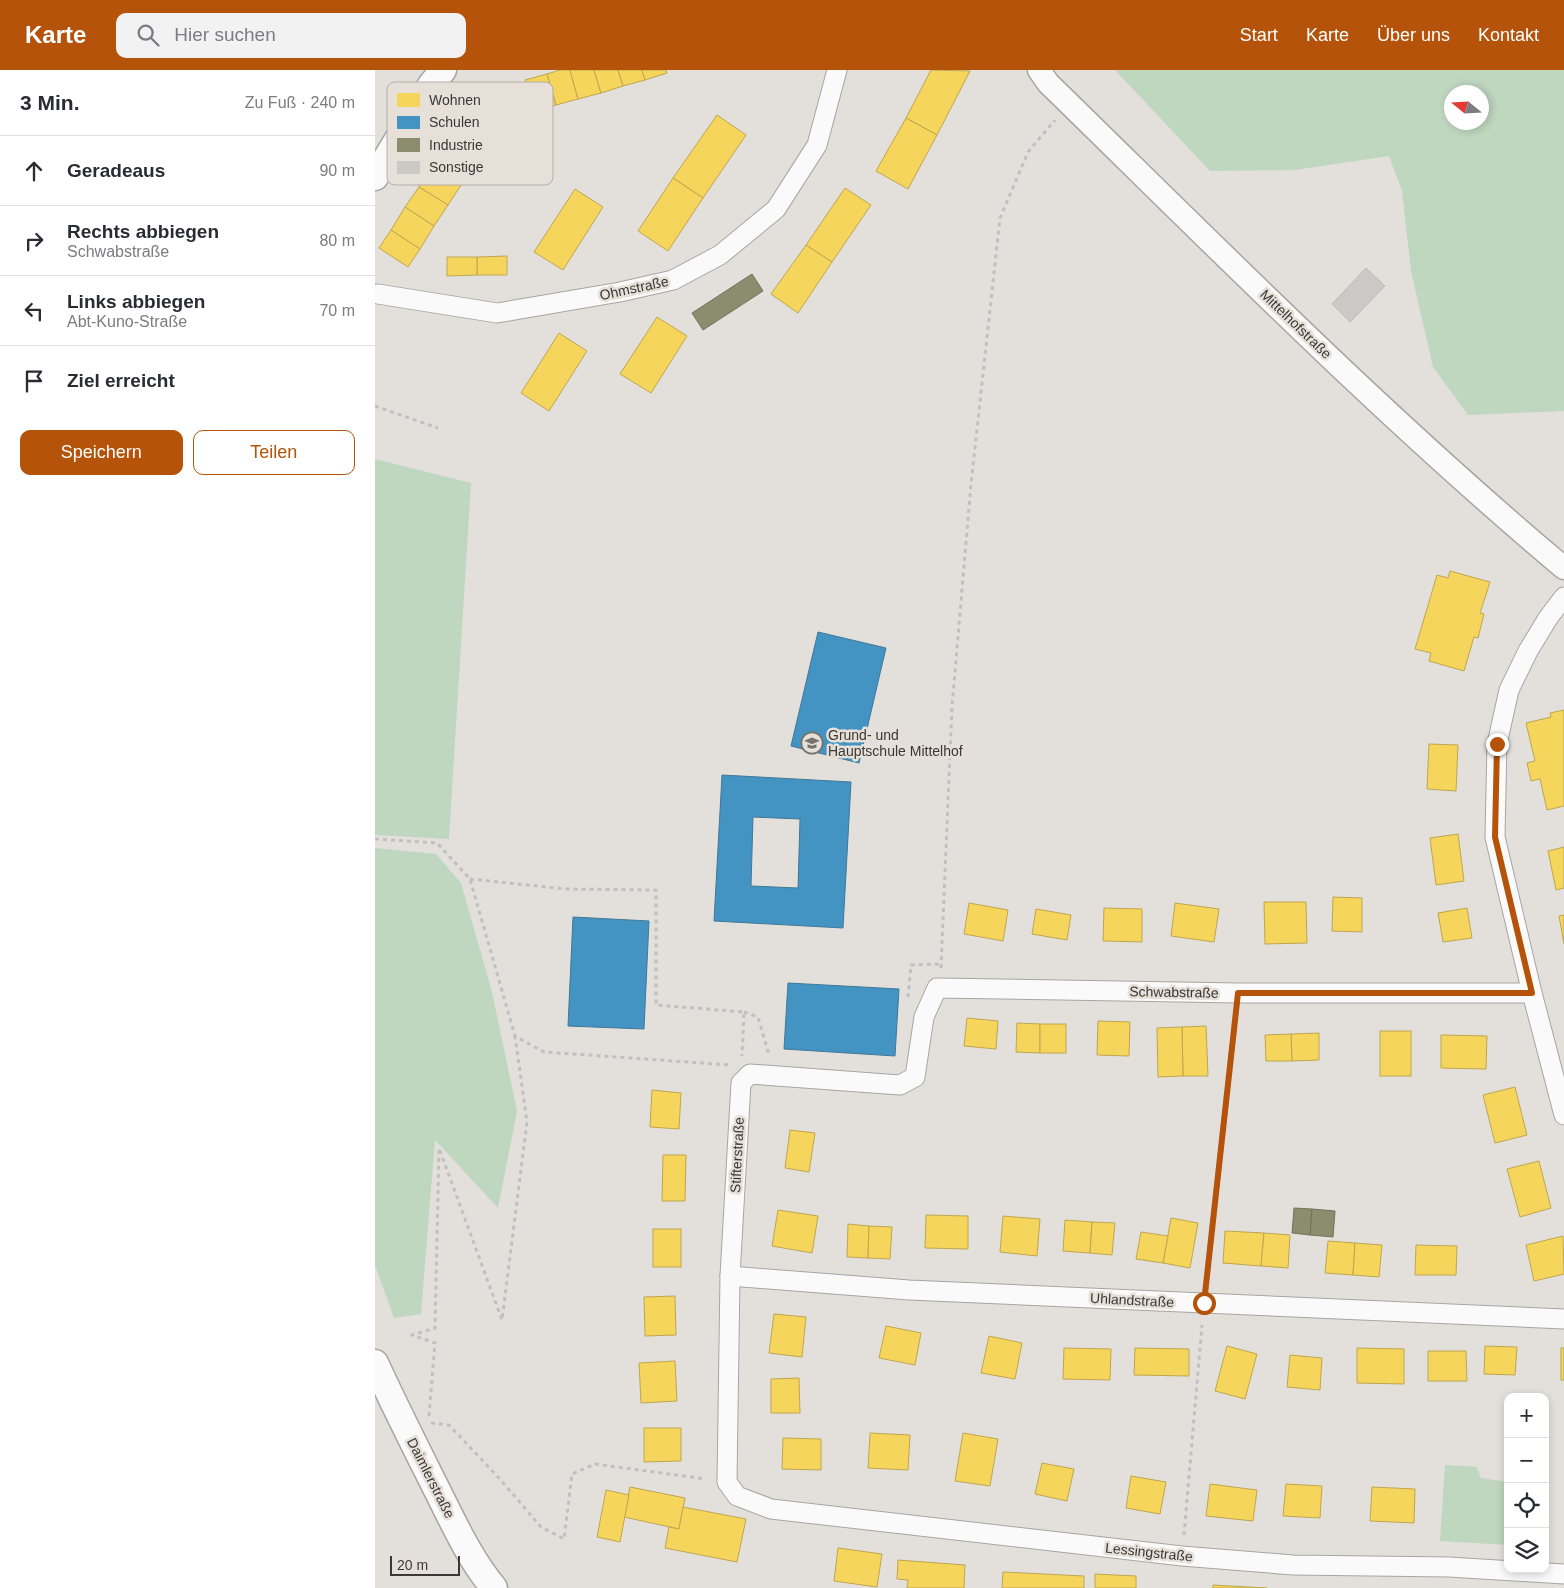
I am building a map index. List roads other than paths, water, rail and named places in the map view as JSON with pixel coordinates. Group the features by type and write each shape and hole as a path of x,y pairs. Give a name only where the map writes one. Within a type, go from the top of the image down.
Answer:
{"main road":[{"path":"433,82 443,70"},
{"path":"379,162 387,150"},
{"name":"Daimlerstraße","path":"375,1363 399,1417 461,1536 482,1574 494,1588"}],"street":[{"name":"Ohmstraße","path":"378,294 497,313 620,292 673,280 720,255 776,209 817,145 837,70"},
{"name":"Mittelhofstraße","path":"1039,70 1048,83 1305,334 1426,447 1564,568"},
{"path":"1564,597 1548,618 1528,651 1509,690 1497,744 1495,837 1532,993 1564,1115"},
{"name":"Schwabstraße","path":"746,1068 900,1085 915,1077 924,1017 937,988 1238,993 1532,993"},
{"name":"Stifterstraße","path":"732,1489 730,1276 741,1083 746,1068"},
{"name":"Uhlandstraße","path":"730,1276 909,1290 1564,1319"},
{"name":"Lessingstraße","path":"732,1489 771,1509 1182,1556 1293,1564 1449,1567 1564,1574"}],"place":[{"name":"Grund- und Hauptschule Mittelhof","path":"812,743"}]}
